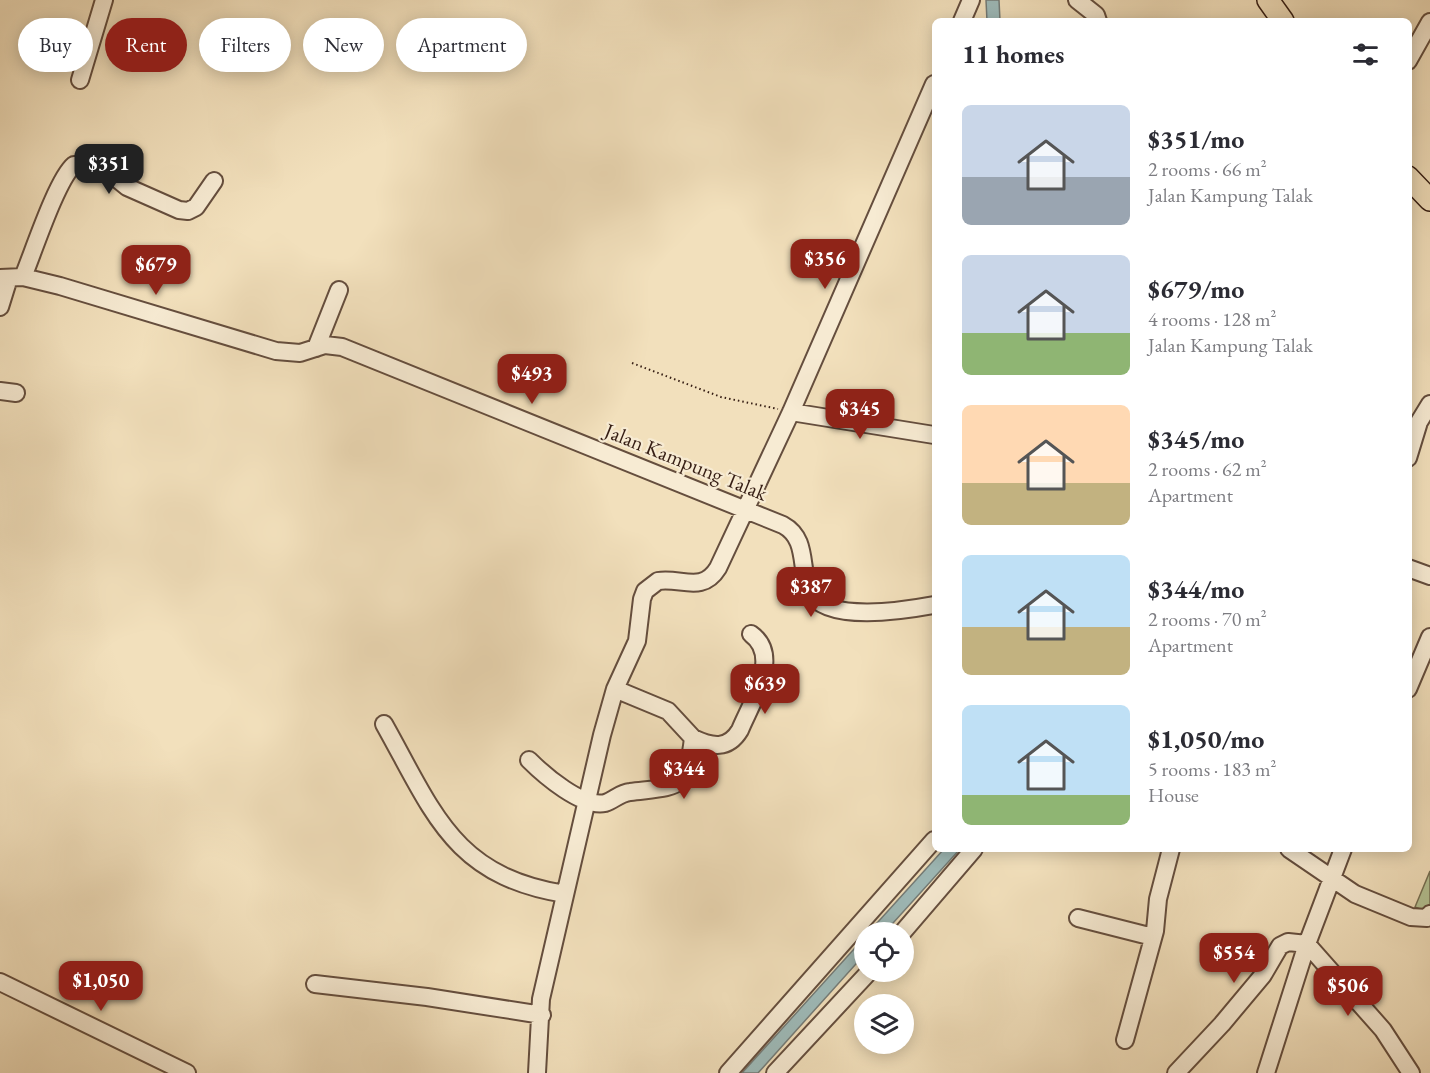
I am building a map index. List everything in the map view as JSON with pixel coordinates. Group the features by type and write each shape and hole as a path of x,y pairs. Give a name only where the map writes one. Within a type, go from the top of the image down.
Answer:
{"main road":[{"path":"1268,0 1280,18"},
{"path":"1412,181 1430,200"}],"street":[{"path":"80,80 105,0"},
{"path":"964,18 973,0"},
{"path":"973,0 976,18"},
{"path":"1077,0 1097,18"},
{"path":"1412,54 1430,22"},
{"path":"537,1073 542,1015 541,999 615,689 638,640 638,615 645,591 651,585 667,579 693,584 708,580 718,568 791,412 932,89"},
{"path":"0,307 11,278 68,172 74,165 100,165 125,186 183,211 196,207 214,181"},
{"name":"Jalan Kampung Talak","path":"11,278 276,351 300,353 325,345 342,347 783,525 796,535 809,591 822,604 853,612 881,612 932,604"},
{"path":"316,348 339,290"},
{"path":"1412,445 1420,419 1430,404"},
{"path":"791,412 932,435"},
{"path":"1412,569 1430,576"},
{"path":"615,689 668,711 693,738 706,745 723,745 736,737 741,730 766,660 761,643 751,634"},
{"path":"1412,680 1430,637"},
{"path":"384,724 438,819 457,843 480,864 506,879 535,890 565,894"},
{"path":"529,760 553,783 588,800 603,803 622,793 664,788 676,784 688,770 693,738"},
{"path":"728,1073 932,842"},
{"path":"911,922 971,852"},
{"path":"1125,1040 1155,931 1158,899 1170,852"},
{"path":"1293,852 1331,880 1355,894 1412,917 1427,918 1430,914"},
{"path":"1266,1073 1308,944 1342,852"},
{"path":"1078,918 1149,936 1155,931"},
{"path":"1176,1073 1263,975 1280,946 1288,942 1308,944 1383,1030 1411,1073"},
{"path":"0,982 187,1073"},
{"path":"775,1073 860,982"},
{"path":"315,984 427,997 542,1015"}],"path":[{"path":"632,363 721,398 791,412"}],"green space":[{"path":"1430,871 1430,913 1415,907"}],"water":[{"path":"986,0 999,0 1000,18 987,18"},
{"path":"941,852 957,852 894,922 878,922"},
{"path":"854,949 854,966 758,1073 742,1073"}]}
